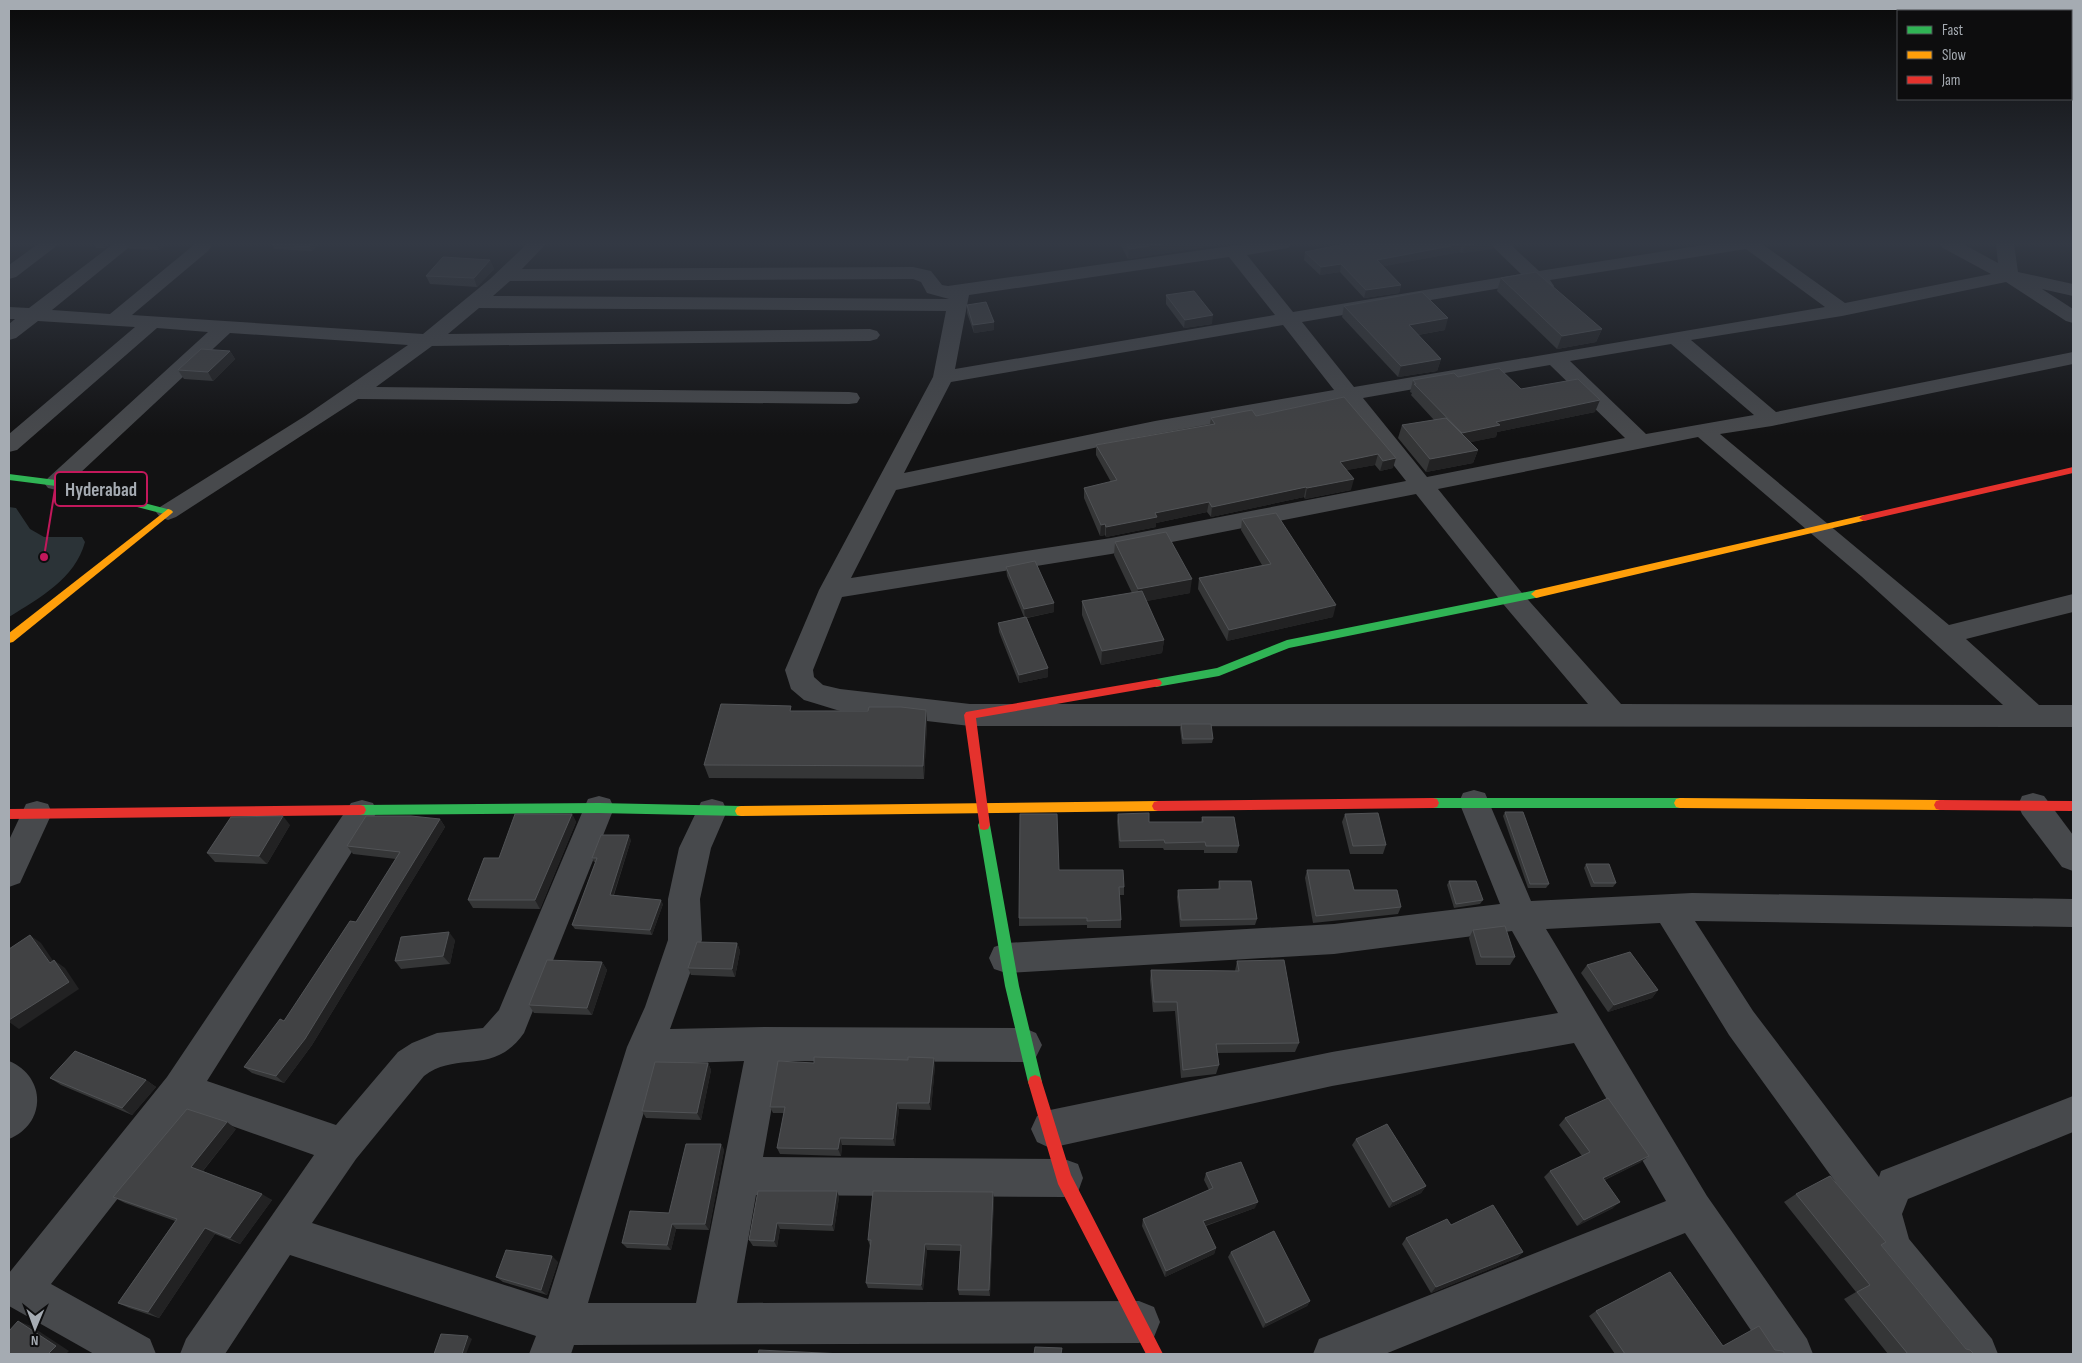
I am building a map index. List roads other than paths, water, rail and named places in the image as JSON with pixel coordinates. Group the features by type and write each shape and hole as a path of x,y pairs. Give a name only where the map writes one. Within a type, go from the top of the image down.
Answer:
{"street":[{"path":"9,334 45,308"},
{"path":"114,320 129,308"},
{"path":"9,639 168,512 351,394 428,340 466,308"},
{"path":"958,308 943,377 832,590 798,670 801,682 814,693 840,700 970,715 2073,716"},
{"path":"1280,308 1420,486 1513,599 1614,715"},
{"path":"943,377 1351,308"},
{"path":"1839,308 1842,310"},
{"path":"888,484 1155,428 1555,358 1609,341 1675,337 1854,308"},
{"path":"2058,308 2073,317"},
{"path":"9,313 428,340 870,335"},
{"path":"9,445 153,322"},
{"path":"56,484 225,327"},
{"path":"1675,337 1772,419"},
{"path":"1555,358 1641,442"},
{"path":"832,590 1111,546 1702,430 1772,419 2073,358"},
{"path":"351,394 849,398"},
{"path":"1702,430 1823,528 1946,635 2033,716"},
{"path":"970,715 1219,672 1287,644 1513,599 2073,470"},
{"path":"9,477 56,484 168,512"},
{"path":"1946,635 2073,603"},
{"path":"282,1232 555,1339 712,1322 1147,1338 1064,1178 1024,1045 1006,958 981,809 970,715"},
{"path":"1474,802 1521,916 1583,1024 1693,1210 1792,1354"},
{"path":"9,873 23,813 362,812 599,808 712,810 981,809 1474,802 2073,806"},
{"path":"2033,805 2073,858"},
{"path":"201,1354 282,1232 343,1146 411,1064 425,1054 441,1049 488,1044 503,1035 512,1021 599,808"},
{"path":"555,1339 645,1046 662,1010 685,940 684,900 695,848 712,810"},
{"path":"135,1354 15,1297 180,1090 362,812"},
{"path":"1006,958 1334,939 1521,916 1668,908 2073,913"},
{"path":"1668,908 1741,1023 1882,1213 1893,1250 1976,1354"},
{"path":"1050,1129 1332,1069 1583,1024"},
{"path":"645,1046 764,1044 1024,1045"},
{"path":"712,1322 764,1044"},
{"path":"9,1079 18,1088 19,1105 9,1121"},
{"path":"180,1090 343,1146"},
{"path":"1882,1213 1895,1185 2073,1114"},
{"path":"740,1176 1064,1178"},
{"path":"1334,1354 1693,1210"}],"place":[{"name":"Hyderabad","path":"44,557"}]}
